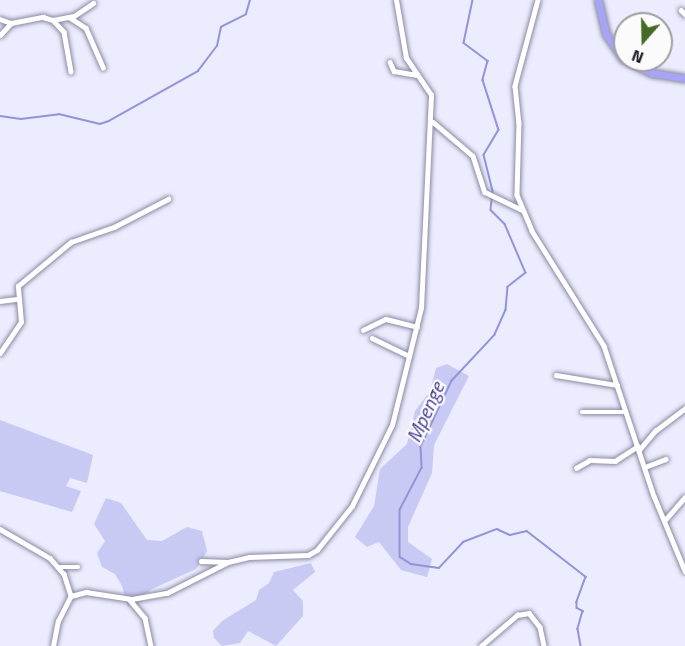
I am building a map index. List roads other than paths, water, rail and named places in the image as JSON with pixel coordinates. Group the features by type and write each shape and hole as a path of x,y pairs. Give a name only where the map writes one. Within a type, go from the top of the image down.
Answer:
{"highway":[{"path":"598,0 606,34 623,59 652,73 685,78"}],"street":[{"path":"53,646 58,621 71,596 86,592 129,599 167,592 228,562 249,557 308,555 347,516 392,425 417,327 433,122 431,95 406,58 396,0"},
{"path":"538,0 515,86 519,122 517,190 522,211 599,337 685,571"},
{"path":"53,20 66,15 74,16 93,3"},
{"path":"66,15 86,28 103,67"},
{"path":"0,19 11,23 43,17 53,20 64,32 71,71"},
{"path":"0,35 11,23"},
{"path":"390,62 394,71 417,75"},
{"path":"433,122 473,156 485,192 522,211"},
{"path":"0,353 21,322 17,299 18,286 71,242 114,227 168,199"},
{"path":"0,301 17,299"},
{"path":"363,330 386,319 417,327"},
{"path":"372,338 409,356"},
{"path":"556,375 617,385"},
{"path":"576,468 590,460 615,461 638,448 655,431 685,408"},
{"path":"582,412 626,412"},
{"path":"645,467 666,459"},
{"path":"666,520 685,497"},
{"path":"0,529 40,550 59,567 71,596"},
{"path":"201,561 228,562"},
{"path":"59,567 78,567"},
{"path":"129,599 145,618 151,646"},
{"path":"481,646 522,613 535,617 544,646"}],"waterway":[{"path":"0,116 21,119 59,114 100,124 109,121 198,71 217,46 221,27 246,14 250,0"},
{"name":"Mpenge","path":"473,0 464,43 488,61 483,80 499,130 484,155 493,191 491,210 505,224 526,273 508,287 506,310 495,335 452,381 421,447 422,468 400,510 400,557 411,564 439,568 463,542 497,529 510,535 527,531 586,577 577,602 577,608 583,611 578,629 581,646"}]}
